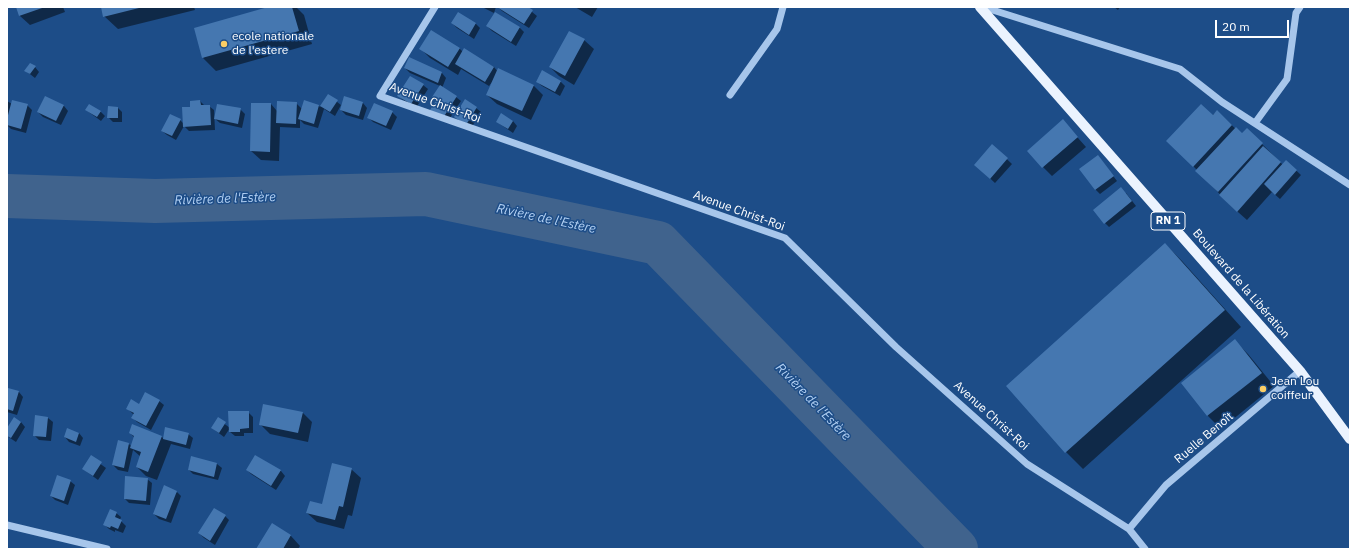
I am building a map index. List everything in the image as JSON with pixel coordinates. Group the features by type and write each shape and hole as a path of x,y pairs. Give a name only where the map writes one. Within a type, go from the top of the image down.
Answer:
{"main road":[{"name":"Boulevard de la Libération","path":"980,7 1300,371 1350,439"}],"street":[{"name":"Avenue Christ-Roi","path":"435,7 380,96 785,238 896,347 1027,464 1129,529 1145,549"},
{"path":"730,95 777,29 783,7"},
{"path":"983,7 1180,69 1222,102 1350,185"},
{"path":"1255,123 1287,79 1296,13 1300,7"},
{"name":"Ruelle Benoît","path":"1129,529 1166,485 1300,371"},
{"path":"7,525 107,549"}],"building":[{"path":"16,7 45,7 19,16"},
{"path":"101,7 139,7 139,8 103,17"},
{"name":"ecole nationale de l'estere","path":"268,7 292,7 299,31 202,58 194,28"},
{"path":"497,7 528,7 533,10 524,24"},
{"path":"458,12 476,23 469,35 451,23"},
{"path":"495,12 520,27 511,42 486,26"},
{"path":"431,30 460,48 448,67 419,49"},
{"path":"569,31 585,39 565,76 549,67"},
{"path":"464,48 494,67 485,82 455,64"},
{"path":"409,57 442,72 438,83 404,68"},
{"path":"30,63 36,66 30,74 24,71"},
{"path":"498,68 534,85 522,111 486,95"},
{"path":"542,70 561,81 555,92 536,82"},
{"path":"410,76 424,84 411,104 397,96"},
{"path":"440,85 457,96 443,118 430,110 437,99 432,97"},
{"path":"328,94 338,100 330,112 320,106"},
{"path":"45,96 64,105 56,121 37,112"},
{"path":"344,96 363,102 359,116 340,110"},
{"path":"465,99 477,107 466,125 454,117"},
{"path":"12,100 28,104 21,129 7,125"},
{"path":"200,100 201,105 210,105 211,125 183,127 182,107 190,107 190,101"},
{"path":"304,100 319,105 314,124 298,119"},
{"path":"277,101 297,102 296,124 276,123"},
{"path":"251,103 271,103 270,152 250,151"},
{"path":"374,103 393,111 386,126 367,118"},
{"path":"89,104 101,111 97,117 85,110"},
{"path":"217,104 241,108 238,124 214,119"},
{"path":"1201,104 1213,115 1217,110 1232,125 1193,167 1166,141"},
{"path":"108,106 118,107 118,118 107,118"},
{"path":"501,113 513,121 508,129 496,122"},
{"path":"170,114 181,119 172,136 161,131"},
{"path":"1063,119 1078,137 1042,168 1027,151"},
{"path":"1236,127 1242,133 1247,128 1263,143 1218,192 1195,171"},
{"path":"992,144 1008,158 990,179 974,165"},
{"path":"1263,146 1281,162 1237,212 1219,195"},
{"path":"1098,155 1114,176 1095,190 1079,169"},
{"path":"1286,160 1297,170 1275,195 1264,184"},
{"path":"1121,187 1132,201 1104,224 1093,210"},
{"path":"1165,243 1225,310 1065,453 1006,386"},
{"path":"1235,339 1262,373 1207,416 1181,383"},
{"path":"8,388 19,391 13,411 7,409"},
{"path":"145,392 160,400 146,426 131,418 134,413 126,409 131,399 139,404"},
{"path":"263,404 303,412 298,433 259,425"},
{"path":"228,411 249,411 249,428 240,429 240,432 229,432"},
{"path":"35,415 48,417 46,437 33,436"},
{"path":"14,417 21,422 11,438 7,436 7,428"},
{"path":"218,417 226,422 219,433 211,428"},
{"path":"132,424 162,436 148,472 136,467 141,452 130,448 134,436 129,433"},
{"path":"165,427 189,433 186,445 163,439"},
{"path":"67,428 79,433 76,442 64,437"},
{"path":"118,440 129,443 124,468 112,465"},
{"path":"91,455 102,462 93,476 82,469"},
{"path":"255,455 281,470 271,486 246,470"},
{"path":"191,456 217,463 214,477 188,470"},
{"path":"332,463 352,468 343,507 339,506 335,520 306,513 310,501 322,504"},
{"path":"57,475 71,480 64,501 50,496"},
{"path":"125,476 148,478 146,501 124,499"},
{"path":"164,485 177,491 166,519 153,514"},
{"path":"214,508 226,515 210,541 198,533"},
{"path":"110,509 117,512 115,517 122,520 118,529 103,525"},
{"path":"272,523 291,535 283,549 256,549"}],"waterway":[{"name":"Rivière de l'Estère","path":"7,196 155,201 426,194 658,243 956,549"}],"place":[{"name":"ecole nationale de l'estere","path":"224,44"},
{"name":"Jean Lou coiffeur","path":"1263,389"}]}
